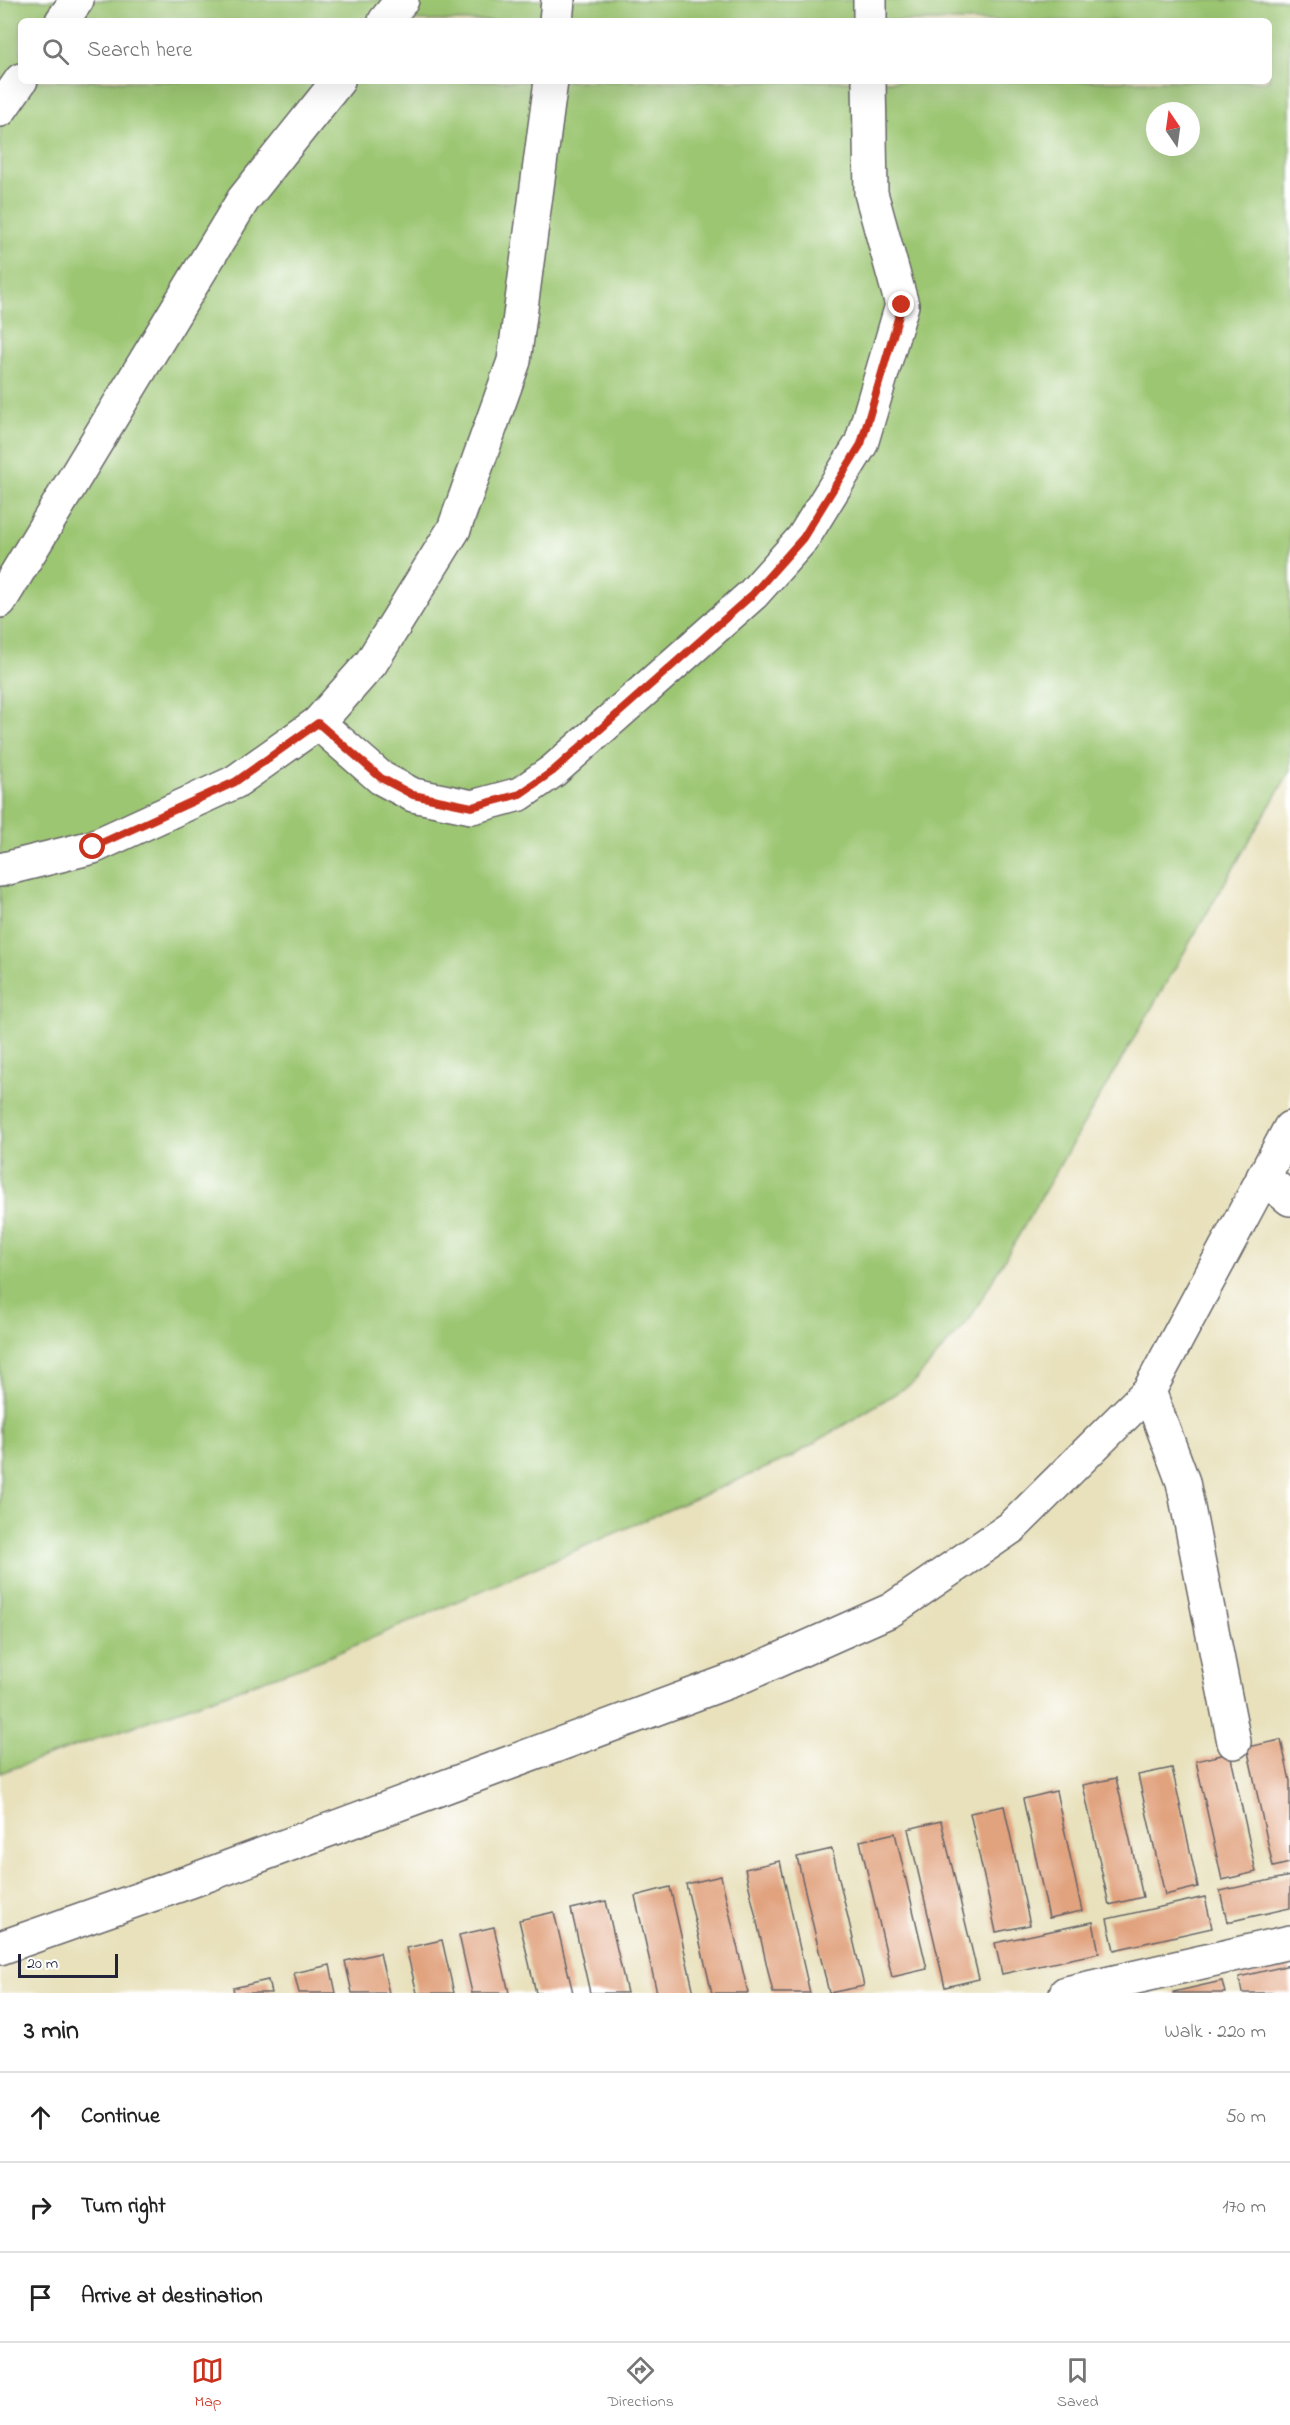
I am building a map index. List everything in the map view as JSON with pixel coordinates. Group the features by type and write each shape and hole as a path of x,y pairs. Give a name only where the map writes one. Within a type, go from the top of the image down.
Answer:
{"street":[{"path":"64,18 77,0"},
{"path":"388,18 402,0"},
{"path":"556,18 558,0"},
{"path":"870,0 870,18"},
{"path":"0,110 18,84"},
{"path":"0,601 243,200 336,84"},
{"path":"0,870 93,847 235,782 318,723 371,663 454,529 514,361 551,84"},
{"path":"318,723 381,778 413,795 472,807 520,794 553,771 753,594 803,538 861,444 902,305 871,193 869,84"},
{"path":"0,1948 202,1877 738,1678 891,1610 1012,1527 1149,1391 1290,1128"},
{"path":"1263,1177 1290,1199"},
{"path":"1149,1391 1183,1482 1234,1742"},
{"path":"1066,1993 1290,1942"}],"green space":[{"path":"0,0 1290,0 1290,771 971,1317 913,1383 791,1457 321,1660 0,1773"}],"building":[{"path":"1281,1740 1290,1781 1290,1863 1273,1867 1247,1747"},
{"path":"1230,1753 1256,1872 1222,1880 1196,1761"},
{"path":"1172,1768 1198,1887 1165,1895 1138,1775"},
{"path":"1116,1778 1143,1897 1109,1905 1083,1785"},
{"path":"1056,1791 1082,1911 1049,1918 1023,1799"},
{"path":"1004,1806 1030,1925 996,1932 970,1813"},
{"path":"941,1821 979,1979 945,1987 908,1829"},
{"path":"895,1833 927,1969 892,1977 860,1841"},
{"path":"832,1849 864,1986 829,1993 797,1857"},
{"path":"780,1861 810,1993 773,1993 745,1869"},
{"path":"721,1876 748,1993 712,1993 686,1884"},
{"path":"1290,1876 1290,1908 1227,1922 1220,1891"},
{"path":"670,1887 694,1993 657,1993 635,1896"},
{"path":"1205,1897 1212,1928 1114,1950 1107,1919"},
{"path":"606,1901 627,1993 590,1993 571,1909"},
{"path":"554,1912 573,1993 536,1993 519,1920"},
{"path":"1093,1922 1099,1953 1002,1974 995,1943"},
{"path":"494,1927 509,1993 472,1993 459,1935"},
{"path":"442,1940 454,1993 417,1993 406,1948"},
{"path":"380,1953 389,1993 352,1993 345,1961"},
{"path":"330,1965 336,1993 299,1993 294,1973"},
{"path":"1290,1965 1290,1993 1242,1993 1239,1977"},
{"path":"268,1980 271,1993 234,1993 233,1988"},
{"path":"1222,1981 1225,1993 1173,1993 1173,1992"}],"route":[{"path":"93,847 235,782 318,723 381,778 413,795 472,807 520,794 553,771 753,594 803,538 861,444 902,305"}]}
